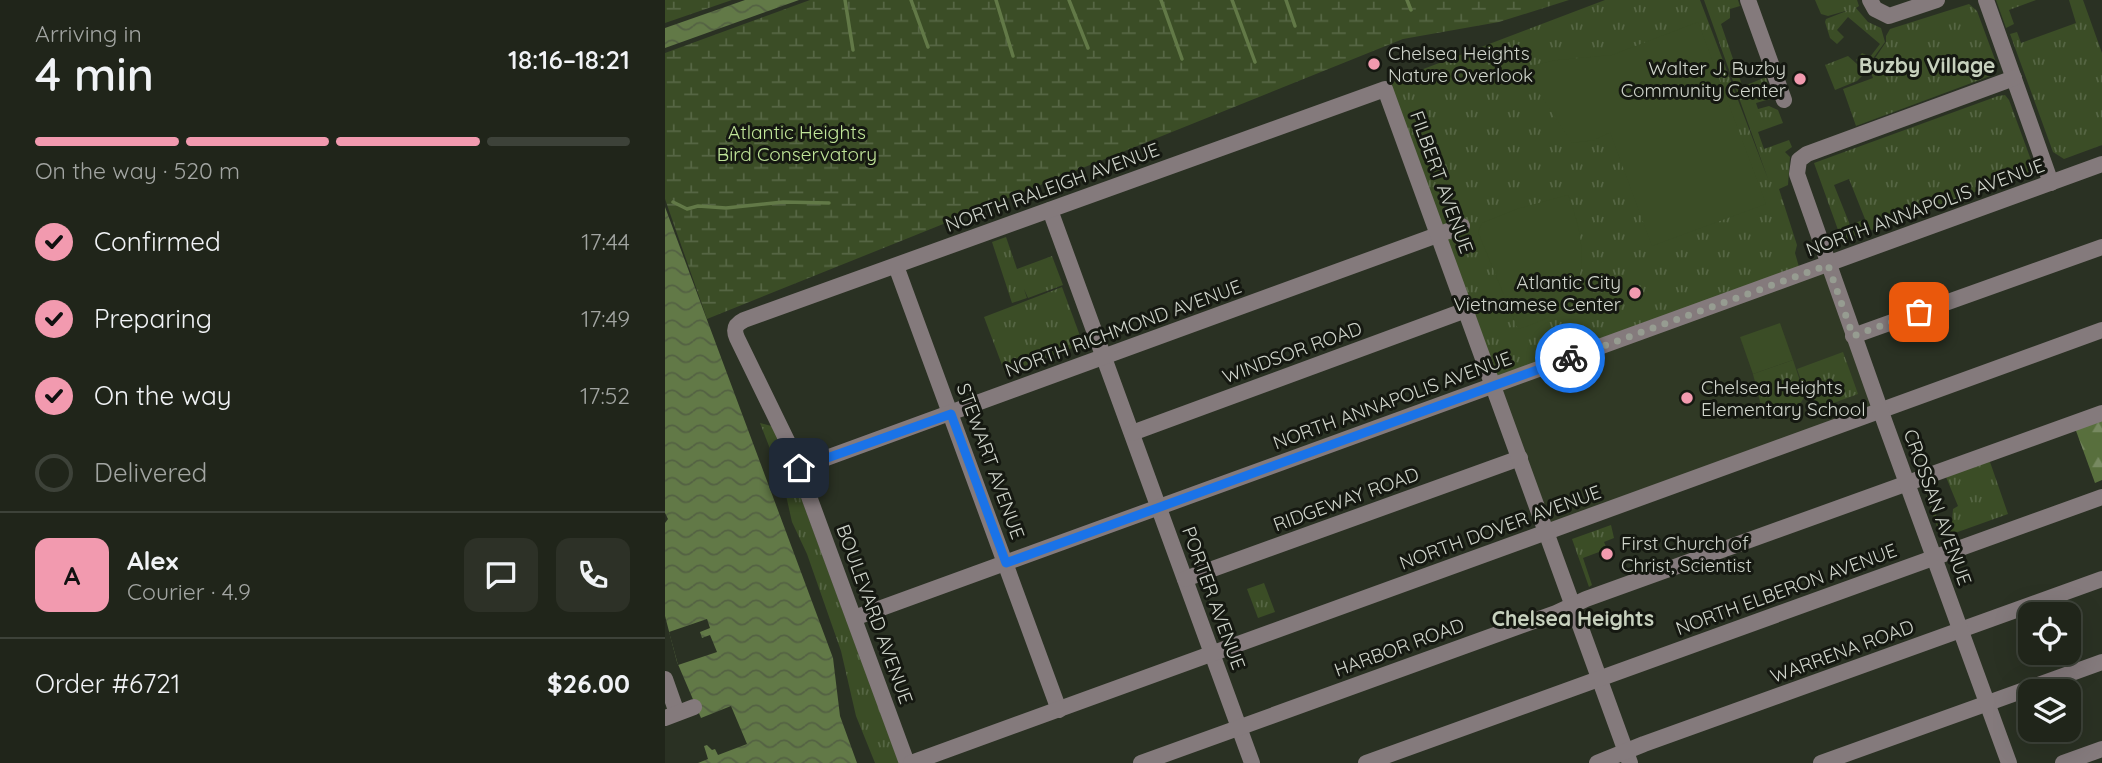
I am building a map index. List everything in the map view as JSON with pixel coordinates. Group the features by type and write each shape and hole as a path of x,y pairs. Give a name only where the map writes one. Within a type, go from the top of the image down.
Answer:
{"street":[{"path":"1748,0 1784,100"},
{"path":"1870,0 1877,11 1889,16 1937,0"},
{"path":"1986,0 2051,183"},
{"path":"1999,34 2015,28"},
{"name":"CROSSAN AVENUE","path":"2009,763 1853,336 1797,178 1797,169 1799,160 1804,155 1837,136 2014,78"},
{"name":"NORTH RALEIGH AVENUE","path":"736,327 744,320 1385,89"},
{"name":"FILBERT AVENUE","path":"1385,89 1628,757"},
{"name":"NORTH ANNAPOLIS AVENUE","path":"854,618 2102,164"},
{"name":"PORTER AVENUE","path":"1050,210 1252,763"},
{"name":"NORTH RICHMOND AVENUE","path":"799,468 1462,226"},
{"path":"1853,336 2102,247"},
{"name":"STEWART AVENUE","path":"896,266 1059,710"},
{"name":"WINDSOR ROAD","path":"1132,433 1466,310"},
{"name":"BOULEVARD AVENUE","path":"736,327 738,342 799,468 909,763"},
{"name":"NORTH DOVER AVENUE","path":"909,763 2102,330"},
{"name":"HARBOR ROAD","path":"1142,763 2102,413"},
{"name":"RIDGEWAY ROAD","path":"1185,579 1520,458"},
{"name":"NORTH ELBERON AVENUE","path":"1366,763 2102,497"},
{"name":"WARRENA ROAD","path":"1597,763 1628,757 2102,579"},
{"path":"1821,763 2102,662"},
{"path":"665,678 671,716 694,707"},
{"path":"2063,763 2102,749"}],"shaded area":[{"name":"Chelsea Heights Elementary School","path":"1828,265 1881,411 1546,532 1494,387"}],"green space":[{"path":"665,0 732,0 665,23"},
{"name":"Atlantic Heights Bird Conservatory","path":"810,0 1569,0 1499,22 1403,39 707,319 665,199 665,53"},
{"path":"1605,0 1700,0 1768,179 1704,0 1738,0 1740,6 1730,9 1730,18 1721,24 1742,85 1766,77 1769,88 1764,90 1762,87 1752,91 1754,98 1768,93 1770,99 1756,103 1758,109 1769,106 1778,110 1783,123 1758,132 1764,149 1789,140 1792,147 1785,152 1790,157 1788,185 1779,189 1797,245 1795,253 1801,274 1494,387 1388,88 1397,79"},
{"path":"1815,0 1857,0 1859,6 1856,8 1868,22 1881,28 1885,42 1866,68 1856,60 1862,53 1870,57 1880,44 1848,17 1837,30 1844,37 1837,44 1830,38 1826,19 1849,10 1828,16 1821,14"},
{"path":"1996,0 2036,0 2009,10 2014,24 2006,28"},
{"path":"2069,0 2083,0 2102,53 2102,145 2064,159 2053,152 2010,34 2017,32 2021,43 2076,23"},
{"path":"1969,4 1977,11 1997,65 1993,75 1856,126 1843,89 1873,78 1869,67 1886,42 1890,29"},
{"path":"1698,22 1766,204 1652,246 1610,132 1595,140 1572,143 1530,79 1537,64 1612,55"},
{"path":"1848,56 1866,72 1857,81 1835,90 1825,65"},
{"path":"2005,95 2009,100 2031,160 2029,172 1842,241 1814,163","holes":["1849,179 1865,219 1850,225 1834,185"]},
{"path":"1568,195 1582,250 1579,279 1574,292 1561,309 1543,320 1518,329 1478,232 1482,223 1517,209"},
{"path":"1006,237 1017,269 1052,256 1063,285 1028,298 1024,289 1027,298 1012,303 992,242"},
{"path":"1062,287 1083,344 1005,373 984,317"},
{"path":"1780,323 1793,360 1753,374 1740,337"},
{"path":"1843,352 1858,394 1812,411 1797,369"},
{"path":"1793,360 1805,396 1800,404 1773,414 1762,409 1753,374"},
{"path":"2102,417 2102,480 2095,483 2075,428"},
{"path":"760,423 775,427 899,763 875,763 856,716 841,651 807,554 792,522 783,482"},
{"path":"1989,459 2008,514 1941,538 1926,496 1930,494 1933,501 1937,502 1936,519 1952,521 1953,509 1958,506 1946,477 1923,487 1921,482"},
{"path":"1611,525 1614,538 1604,542 1607,549 1583,558 1592,585 1589,587 1572,539"},
{"path":"1264,583 1275,612 1258,618 1247,589"}],"water":[{"path":"745,0 799,0 665,48 665,28"},
{"path":"665,207 833,658 840,716 857,763 698,763 708,759 704,746 715,749 718,755 747,744 731,706 701,718 677,662 665,616 665,523 668,519 665,513"}],"pier":[{"path":"707,619 710,628 700,632 702,638 710,635 717,652 678,665 669,632"}],"waterway":[{"path":"845,0 853,50"},
{"path":"911,0 928,47"},
{"path":"996,0 1013,56"},
{"path":"1069,0 1088,48"},
{"path":"1161,0 1182,59"},
{"path":"1232,0 1255,62"},
{"path":"1286,0 1295,26"},
{"path":"1407,0 1411,10"},
{"path":"673,202 687,209 698,206 726,208 783,202 829,203"}],"way so far":[{"path":"1570,358 1828,265 1853,336 1919,312"}],"place":[{"name":"Chelsea Heights Nature Overlook","path":"1374,64"},
{"name":"Walter J. Buzby Community Center","path":"1800,79"},
{"name":"Atlantic City Vietnamese Center","path":"1635,293"},
{"name":"Chelsea Heights Elementary School","path":"1687,398"},
{"name":"First Church of Christ, Scientist","path":"1607,554"}],"district":[{"name":"Buzby Village","path":"1927,65"},
{"name":"Chelsea Heights","path":"1573,618"}],"route":[{"path":"799,468 951,414 1006,563 1570,358"}]}
